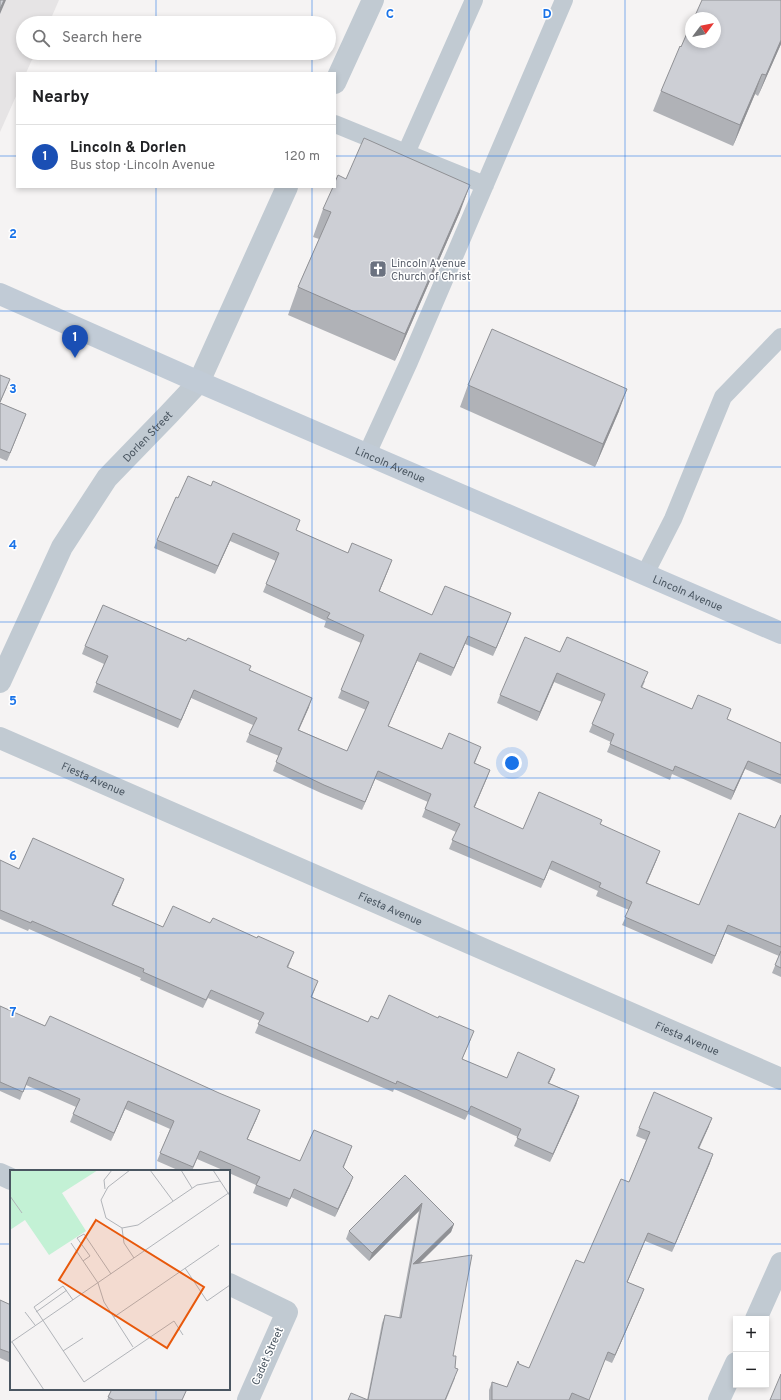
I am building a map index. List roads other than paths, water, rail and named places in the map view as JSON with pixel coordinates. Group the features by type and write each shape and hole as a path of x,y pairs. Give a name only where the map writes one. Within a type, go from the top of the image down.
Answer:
{"street":[{"path":"336,81 373,0"},
{"name":"Dorlen Street","path":"0,682 62,546 107,478 199,382 287,188"},
{"name":"Lincoln Avenue","path":"0,294 199,382 781,633"},
{"name":"Fiesta Avenue","path":"0,738 781,1079"},
{"path":"0,1174 10,1179"},
{"path":"757,1316 781,1263"},
{"name":"Cadet Street","path":"230,1284 287,1312 248,1400"},
{"path":"719,1400 733,1370"}],"lane":[{"path":"406,153 474,0"},
{"path":"367,454 409,362 564,0"},
{"path":"336,124 485,185"},
{"path":"644,574 673,519 723,397 781,337"}],"place":[{"name":"Lincoln Avenue Church of Christ","path":"378,269"},
{"name":"Lincoln & Dorlen","path":"75,358"}]}
